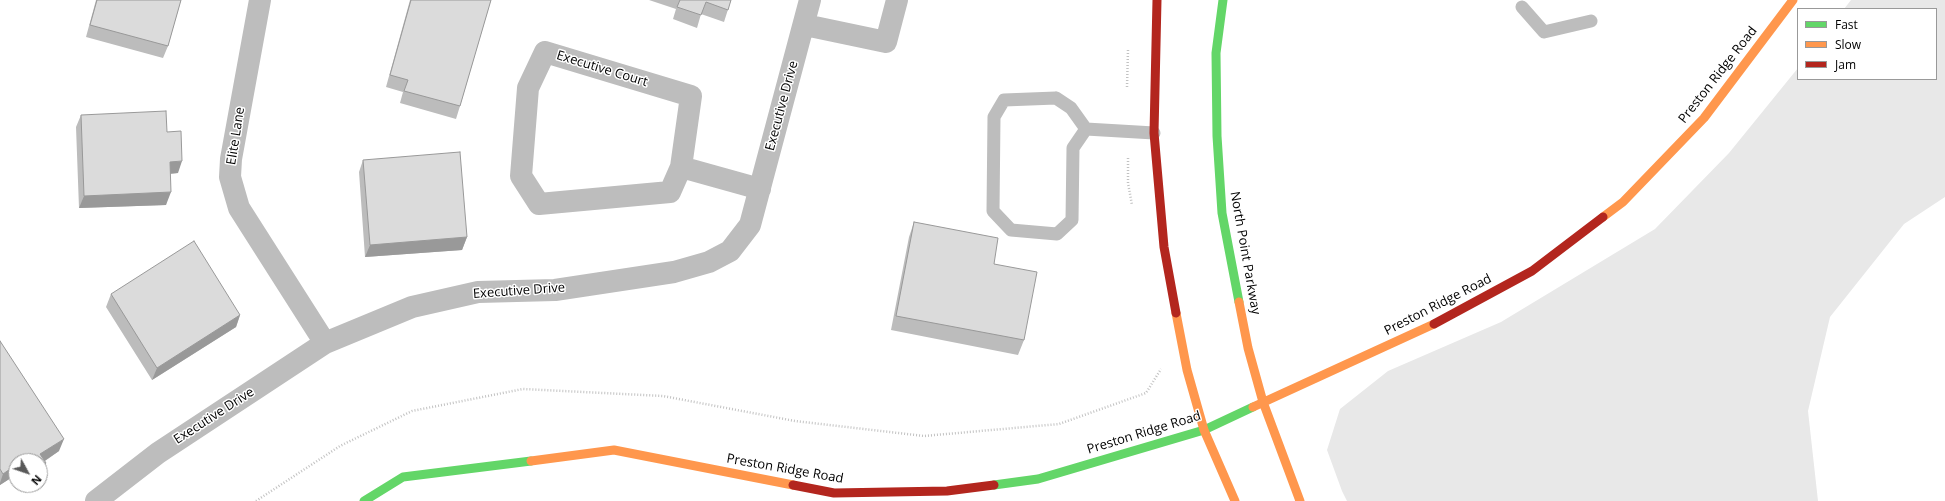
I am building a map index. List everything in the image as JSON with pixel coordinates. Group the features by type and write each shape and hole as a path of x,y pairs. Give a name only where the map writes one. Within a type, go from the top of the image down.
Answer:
{"street":[{"name":"Elite Lane","path":"260,0 230,159 230,177 239,208 325,343"},
{"name":"Executive Drive","path":"96,501 158,453 325,343 412,307 478,292 555,290 674,272 709,262 730,251 750,224 805,25 810,0"},
{"path":"805,25 886,42 896,0"},
{"path":"1157,0 1154,133 1164,247 1183,355 1204,430 1235,501"},
{"name":"North Point Parkway","path":"1223,0 1216,53 1217,136 1222,213 1248,348 1263,402 1300,501"},
{"name":"Preston Ridge Road","path":"364,501 403,477 614,450 834,493 947,491 1038,479 1204,430 1448,317 1525,275 1623,202 1704,118 1793,0"},
{"name":"Executive Court","path":"545,52 691,96 681,167 670,192 539,204 521,176 528,88 545,52"},
{"path":"681,167 760,189"}],"lane":[{"path":"1522,7 1544,32 1591,21"},
{"path":"1056,98 1071,108 1086,129 1073,148 1072,220 1057,234 1011,230 993,211 994,118 1004,100 1056,98"},
{"path":"1086,129 1154,133"}],"path":[{"path":"1127,92 1127,61 1129,46"},
{"path":"1128,131 1128,183 1132,206"},
{"path":"256,501 340,446 412,411 523,390 663,396 795,420 924,436 1060,424 1146,393 1161,369 1160,361"}],"shaded area":[{"path":"1851,0 1945,0 1945,197 1904,224 1830,317 1808,411 1818,501 1347,501 1327,450 1340,409 1388,371 1501,322 1655,229 1729,153 1797,69 1797,80 1937,80 1937,8 1845,8"}],"building":[{"path":"97,0 181,0 168,46 90,25"},
{"path":"411,0 491,0 460,106 404,91 408,80 390,75"},
{"path":"680,0 731,0 728,10 706,2 701,15 677,7"},
{"path":"166,111 167,132 181,131 182,161 170,162 171,192 84,196 81,115"},
{"path":"460,152 467,237 370,245 363,160"},
{"path":"914,222 998,238 994,264 1037,272 1024,340 896,316"},
{"path":"194,241 240,315 157,368 111,294"},
{"path":"0,341 64,439 42,453 8,453 8,471 3,474 0,469"}],"traffic: fast":[{"path":"1223,0 1216,53 1217,136 1222,213 1239,302"},
{"path":"994,485 1038,479 1204,430 1253,407"},
{"path":"364,501 403,477 531,461"}],"traffic: slow":[{"path":"1603,217 1623,202 1704,118 1793,0"},
{"path":"1239,302 1248,348 1263,402 1300,501"},
{"path":"1176,313 1187,370 1204,430 1235,501"},
{"path":"1253,407 1434,324"},
{"path":"531,461 614,450 793,485"}],"traffic: jam":[{"path":"1157,0 1154,133 1164,247 1176,313"},
{"path":"1434,324 1532,271 1603,217"},
{"path":"793,485 834,493 947,491 994,485"}]}
